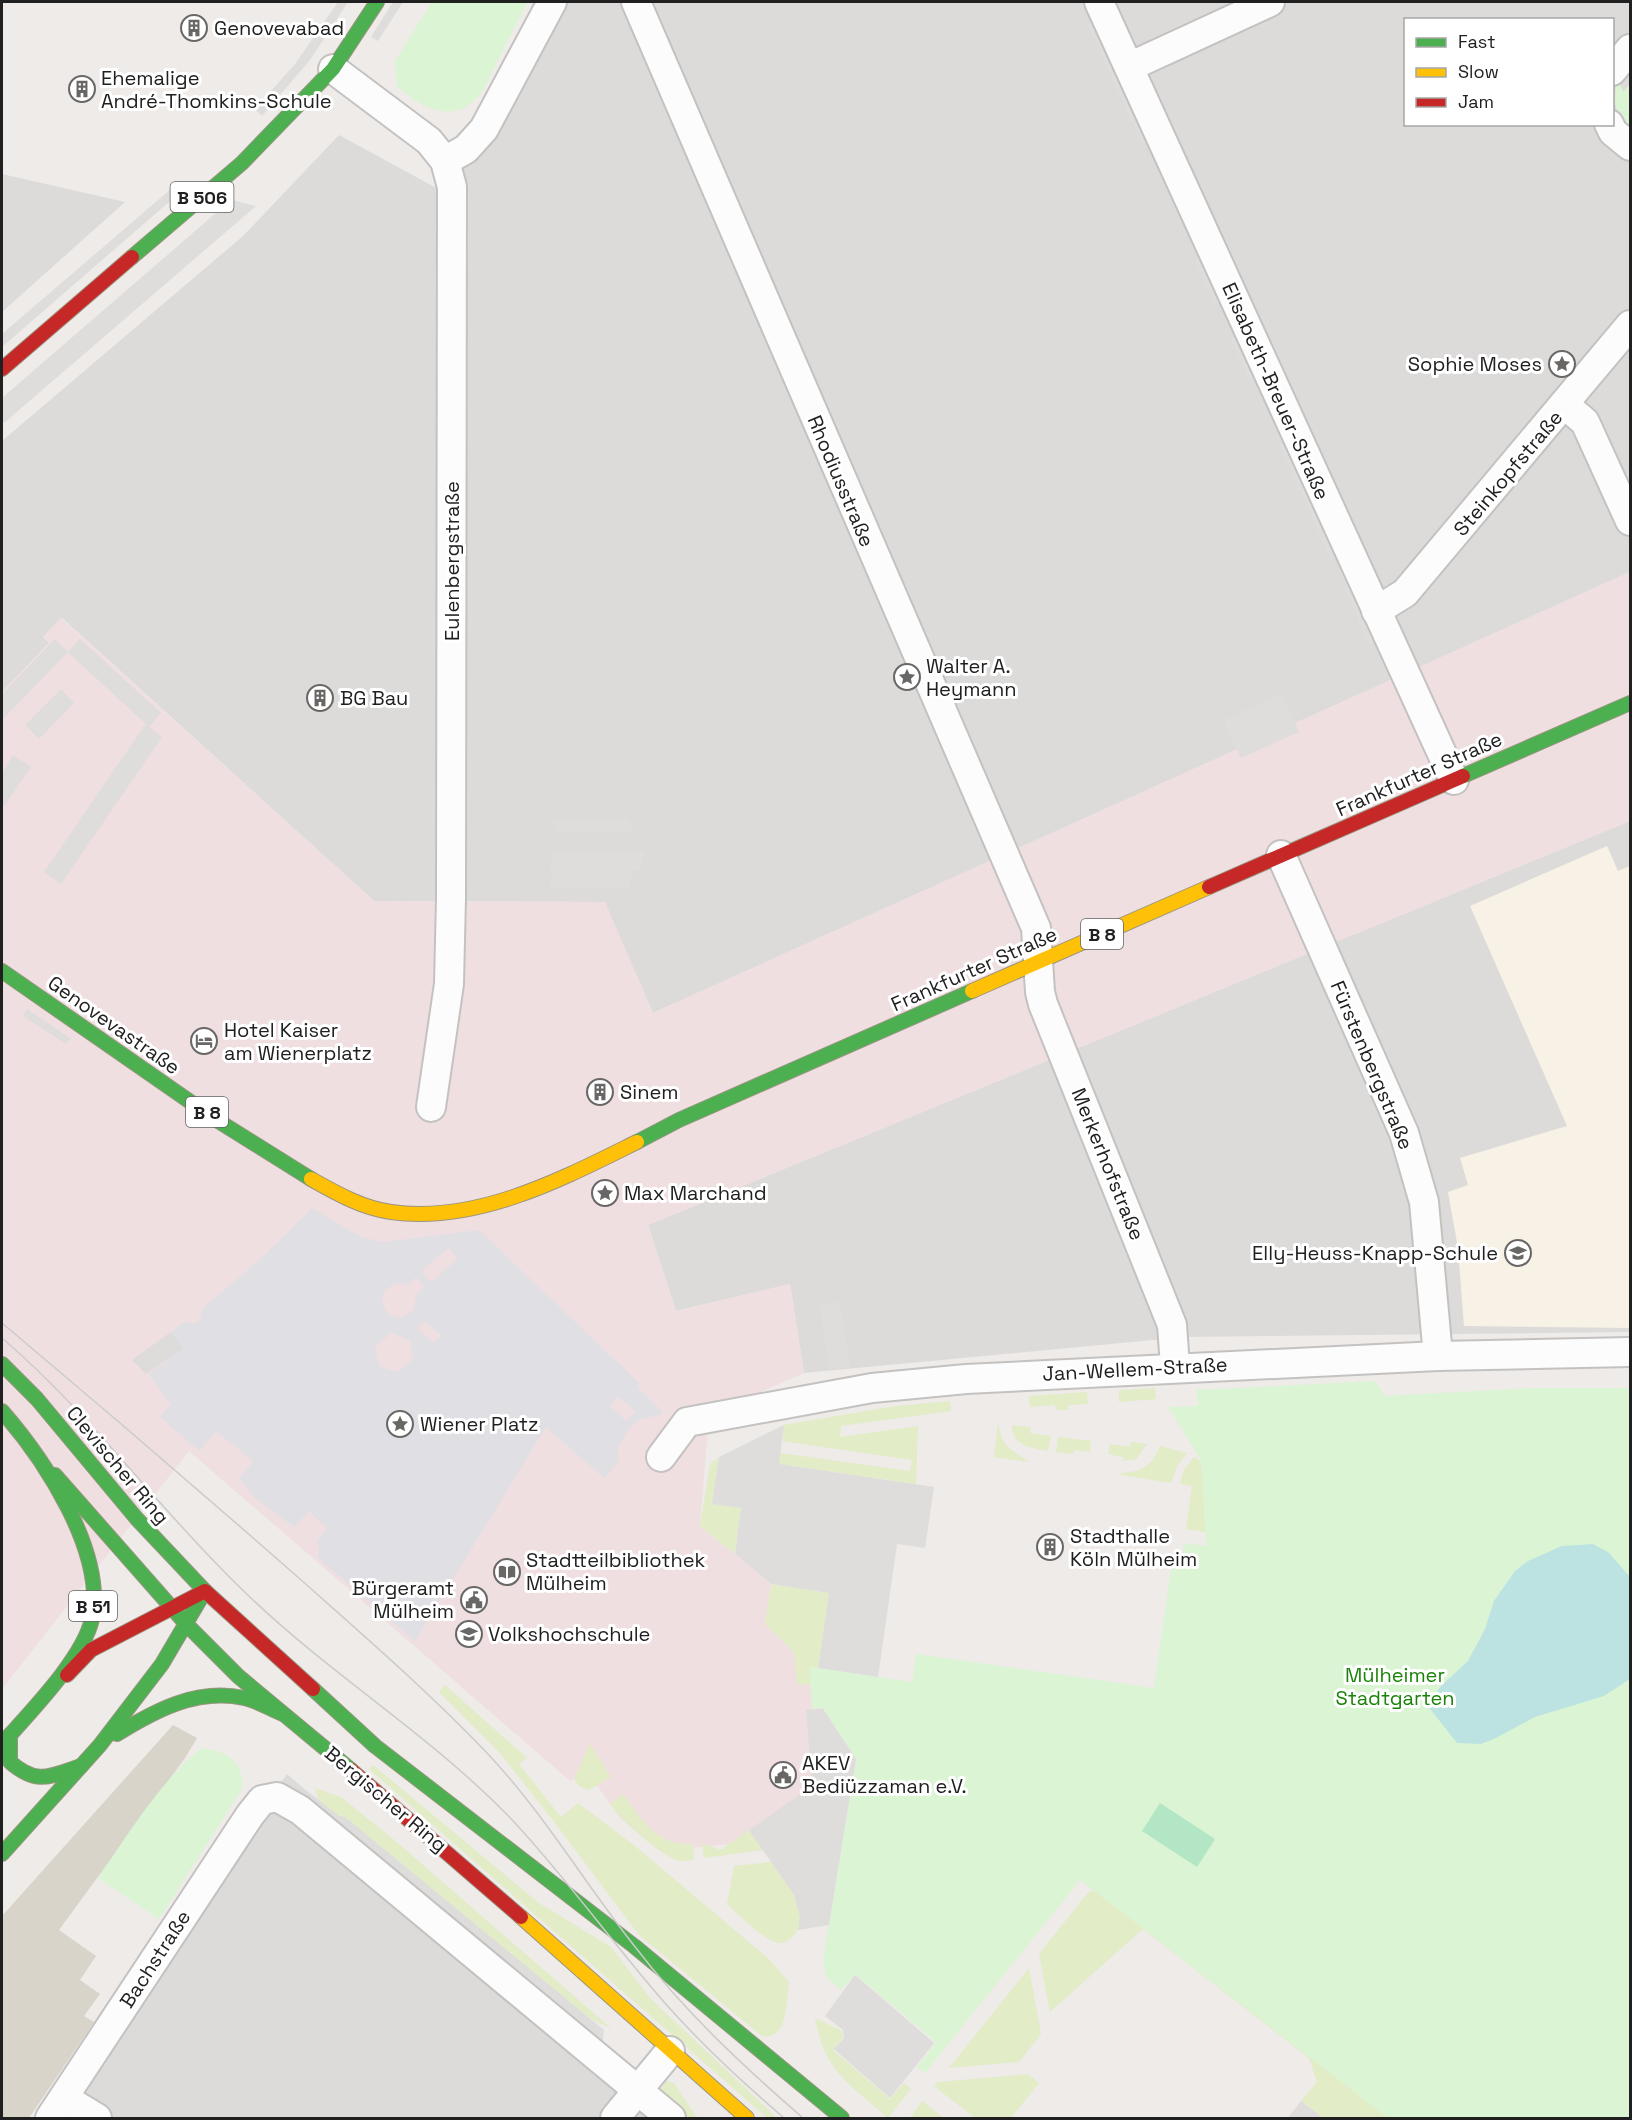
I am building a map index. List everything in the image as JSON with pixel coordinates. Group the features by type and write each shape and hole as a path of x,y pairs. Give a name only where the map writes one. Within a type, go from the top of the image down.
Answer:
{"main road":[{"name":"B 506","path":"2,369 242,163 333,69 377,2"},
{"name":"Frankfurter Straße","path":"392,1214 457,1211 528,1191 577,1171 679,1120 1630,703"},
{"name":"Genovevastraße","path":"2,971 89,1029 129,1062 314,1180 366,1208 392,1214"},
{"name":"Clevischer Ring","path":"2,1364 37,1399 137,1520 205,1591"},
{"path":"2,1411 43,1461"},
{"name":"B 51","path":"6,1739 80,1648 92,1619 94,1594 92,1572 81,1541 43,1461"},
{"name":"Bergischer Ring","path":"43,1461 187,1625 238,1676 419,1826 747,2118"},
{"name":"B 51","path":"6,1739 91,1650 205,1591"},
{"path":"2,1854 100,1745 162,1664 205,1591"},
{"name":"Bergischer Ring","path":"205,1591 375,1746 634,1946 842,2118"},
{"path":"100,1745 146,1716 187,1697 219,1694 245,1698 283,1714"},
{"path":"6,1739 10,1762 24,1775 40,1780 81,1766"},
{"path":"2,1843 18,1835"},
{"path":"699,2076 712,2105"}],"street":[{"path":"445,161 466,149 484,129 552,2"},
{"name":"Rhodiusstraße","path":"636,2 1036,928 1038,962"},
{"name":"Elisabeth-Breuer-Straße","path":"1099,2 1454,780"},
{"path":"1129,67 1270,2"},
{"path":"1614,69 1630,49"},
{"name":"Eulenbergstraße","path":"333,69 429,141 445,161 452,187 451,898 449,984 431,1107"},
{"path":"1610,126 1613,132 1630,146"},
{"name":"Steinkopfstraße","path":"1376,611 1405,594 1630,325"},
{"path":"1565,405 1585,422 1630,521"},
{"name":"Fürstenbergstraße","path":"1281,855 1404,1132 1424,1202 1438,1356"},
{"name":"Merkerhofstraße","path":"1038,962 1043,1004 1172,1325 1175,1366"},
{"name":"Jan-Wellem-Straße","path":"661,1457 687,1422 921,1382 1175,1366 1438,1356 1630,1352"},
{"name":"Bachstraße","path":"57,2108 261,1800 277,1797 300,1810 637,2091"},
{"path":"615,2118 670,2051"},
{"path":"637,2091 671,2118"},
{"path":"57,2108 97,2118"}],"shaded area":[{"path":"338,2 348,2 310,60 262,116 255,109 295,64"},
{"path":"393,2 403,2 378,41 371,37"},
{"path":"561,2 1630,2 1630,572 653,1013 604,902 374,901 62,618 43,637 49,643 2,692 2,441 243,236 339,135 440,190"},
{"path":"1094,21 1148,142 1142,144 1087,24"},
{"path":"2,174 125,202 2,312"},
{"path":"171,189 177,195 2,347 2,334"},
{"path":"231,200 256,206 5,422 2,422 2,398"},
{"path":"1201,257 1221,302 1215,304 1195,260"},
{"path":"1237,336 1255,377 1249,380 1231,339"},
{"path":"1283,435 1338,557 1331,560 1276,438"},
{"path":"1630,572 1630,821 648,1225 676,1311 790,1284 804,1373 709,1415 700,1526 771,1584 765,1624 809,1667 823,1708 855,1757 818,1837 659,1850 620,1818 582,1764 574,1779 570,1781 189,1451 2,1689 2,692 49,643 43,637 61,618 374,901 605,902 653,1013"},
{"path":"1350,583 1376,642 1369,645 1343,586"},
{"path":"55,639 68,652 2,720 2,694"},
{"path":"80,639 161,713 149,727 162,737 61,884 44,872 145,725 148,726 68,652"},
{"path":"61,689 74,703 39,739 25,725"},
{"path":"1282,694 1299,732 1241,758 1224,720"},
{"path":"13,755 31,767 2,809 2,773"},
{"path":"629,819 634,832 557,833 550,820"},
{"path":"1630,821 1630,1332 1184,1337 804,1373 790,1284 676,1311 648,1225"},
{"path":"1607,846 1618,871 1630,866 1630,1328 1464,1326 1458,1248 1448,1192 1468,1185 1460,1158 1567,1126 1470,906"},
{"path":"645,852 640,870 633,870 629,888 549,889 553,871 549,871 553,853"},
{"path":"27,1009 70,1038 66,1044 23,1016"},
{"name":"Wiener Platz","path":"312,1208 361,1237 383,1242 479,1230 639,1383 638,1388 663,1414 641,1419 629,1428 618,1448 618,1463 604,1478 546,1427 415,1641 318,1558 317,1541 327,1528 309,1511 294,1527 255,1498 239,1478 253,1462 237,1447 216,1432 199,1451 160,1417 171,1405 149,1374 183,1349 171,1332 184,1322 194,1324 200,1320 202,1309 257,1262","holes":["448,1248 458,1259 432,1281 425,1278 423,1270","416,1277 424,1287 416,1295 414,1310 402,1318 389,1315 382,1304 384,1291 396,1283 407,1285","424,1321 441,1335 434,1343 417,1328","391,1333 410,1340 413,1359 397,1372 379,1366 375,1347","618,1397 636,1411 626,1421 610,1406"]},
{"path":"840,1302 850,1366 829,1369 820,1305"},
{"path":"784,1425 779,1464 934,1487 925,1548 897,1544 878,1677 818,1668 829,1593 771,1584 735,1554 741,1508 712,1504 719,1457"},
{"path":"823,1709 856,1759 829,1925 798,1930 800,1917 794,1895 749,1830 812,1786 806,1710"},
{"path":"173,1725 197,1738 185,1758 59,1930 96,1956 80,1980 100,1994 84,2016 94,2022 29,2118 2,2118 2,1916"},
{"path":"287,1774 688,2118 49,2118"},
{"path":"306,1790 339,1816 345,1817 604,2030 602,2049 309,1808"},
{"path":"855,1975 934,2043 890,2098 834,2049 844,2038 843,2030 825,2016"},
{"path":"1301,2101 1323,2118 1288,2118"}],"green space":[{"path":"432,2 528,2 487,84 478,97 458,110 436,110 415,101 397,86 395,61"},
{"path":"1618,77 1623,92 1630,84 1630,139 1616,110 1615,95"},
{"name":"Mülheimer Stadtgarten","path":"1376,1381 1384,1396 1531,1388 1630,1388 1630,2118 1388,2118 1080,1880 925,2073 917,2067 936,2042 855,1974 841,1990 826,1977 823,1961 856,1759 823,1708 812,1709 809,1667 912,1682 916,1654 1154,1688 1172,1563 1181,1564 1184,1543 1206,1546 1201,1460 1168,1407 1198,1406 1196,1390"},
{"path":"1155,1388 1156,1399 1119,1402 1119,1390"},
{"path":"1087,1392 1088,1404 1068,1405 1069,1410 1056,1410 1055,1405 1030,1407 1029,1396"},
{"path":"950,1401 951,1411 841,1426 840,1437 918,1426 916,1484 778,1464 780,1453 910,1471 912,1460 782,1441 784,1425 895,1406"},
{"path":"998,1423 1005,1443 1029,1462 994,1457"},
{"path":"1012,1425 1031,1427 1030,1433 1051,1436 1048,1451 1029,1447 1019,1442 1015,1438"},
{"path":"1058,1437 1091,1441 1090,1452 1073,1450 1073,1454 1056,1452"},
{"path":"1131,1442 1147,1444 1136,1459 1122,1461 1123,1457 1108,1454 1110,1444 1130,1447"},
{"path":"1160,1446 1187,1453 1177,1466 1171,1483 1121,1475 1121,1473 1145,1467 1154,1459"},
{"path":"719,1457 712,1504 741,1508 735,1554 700,1526 710,1464"},
{"path":"1194,1457 1201,1461 1206,1532 1186,1529 1192,1486 1180,1484 1184,1470"},
{"path":"771,1584 829,1593 818,1668 809,1667 810,1684 797,1685 794,1652 765,1624"},
{"path":"445,1685 527,1758 519,1764 561,1817 578,1803 635,1846 768,1958 789,1982 784,2018 777,2032 771,2036 762,2036 639,1935 500,1753 439,1692"},
{"path":"590,1744 611,1777 589,1790 580,1787 574,1779"},
{"path":"201,1748 210,1749 232,1759 240,1771 242,1789 159,1919 98,1878 158,1793"},
{"path":"373,1765 539,1903 611,1947 650,1998 777,2118 767,2118 369,1769"},
{"path":"315,1788 341,1797 392,1838 612,2029 593,2020 563,1998 386,1851 319,1801"},
{"path":"623,1794 644,1822 660,1836 670,1841 693,1844 694,1859 682,1861 663,1853 632,1828 610,1804"},
{"path":"1160,1803 1215,1839 1197,1867 1142,1831"},
{"path":"748,1830 763,1850 704,1858 702,1843 721,1850"},
{"path":"771,1862 794,1896 800,1916 795,1934 782,1943 767,1938 727,1904 734,1866"},
{"path":"1099,1886 1423,2118 1323,2118 1301,2101 1317,2082 1309,2058 1143,1929 1050,2012 1039,1954 1087,1894"},
{"path":"1029,1968 1041,2034 1019,2062 949,2068"},
{"path":"815,2018 842,2031 843,2037 833,2050 890,2099 904,2083 911,2089 888,2118 850,2085 832,2065 819,2037"},
{"path":"1028,2074 1039,2083 1011,2118 975,2118 934,2086 938,2082"},
{"path":"666,2081 674,2083 697,2118 685,2116 666,2102 660,2091"},
{"path":"922,2101 944,2118 910,2118"}],"water":[{"path":"1593,1544 1608,1552 1630,1577 1630,1679 1604,1696 1535,1717 1481,1744 1457,1743 1427,1705 1441,1686 1468,1661 1485,1629 1494,1601 1515,1571 1528,1561 1562,1546"}],"pier":[{"path":"171,1332 183,1349 146,1374 132,1360"}],"tram line":[{"path":"2,1323 300,1579 465,1730 527,1799 617,1924 674,1994 736,2058 803,2118"},
{"path":"2,1338 68,1400 189,1534 252,1599 317,1656 419,1736 484,1792 535,1845 678,2018 722,2062 784,2118"}],"traffic: fast":[{"path":"132,257 242,163 333,69 377,2"},
{"path":"1463,776 1630,703"},
{"path":"2,971 215,1119 311,1179"},
{"path":"637,1142 679,1120 972,991"},
{"path":"2,1364 37,1399 137,1519 205,1591 162,1664 100,1745 2,1854"},
{"path":"2,1411 36,1454 68,1508 81,1536 90,1565 94,1593 92,1619 87,1635 78,1651 54,1685 2,1744"},
{"path":"55,1475 187,1625 238,1676 351,1770"},
{"path":"313,1689 375,1746 634,1946 842,2118"},
{"path":"117,1734 162,1709 210,1696 244,1698 283,1714"},
{"path":"10,1735 10,1762 29,1774 44,1777 81,1766"}],"traffic: slow":[{"path":"972,991 1209,887"},
{"path":"311,1179 350,1199 380,1210 423,1214 455,1211 487,1205 549,1184 637,1142"},
{"path":"521,1917 747,2118"}],"traffic: jam":[{"path":"2,369 132,257"},
{"path":"1209,887 1463,776"},
{"path":"67,1675 91,1650 205,1591 313,1689"},
{"path":"351,1770 521,1917"}],"place":[{"name":"Genovevabad","path":"194,28"},
{"name":"Ehemalige André-Thomkins-Schule","path":"82,89"},
{"name":"Sophie Moses","path":"1562,364"},
{"name":"Walter A. Heymann","path":"907,677"},
{"name":"BG Bau","path":"320,698"},
{"name":"Hotel Kaiser am Wienerplatz","path":"204,1041"},
{"name":"Sinem","path":"600,1092"},
{"name":"Max Marchand","path":"605,1193"},
{"name":"Elly-Heuss-Knapp-Schule","path":"1518,1253"},
{"name":"Wiener Platz","path":"400,1424"},
{"name":"Stadthalle Köln Mülheim","path":"1050,1547"},
{"name":"Stadtteilbibliothek Mülheim","path":"507,1572"},
{"name":"Bürgeramt Mülheim","path":"474,1600"},
{"name":"Volkshochschule","path":"469,1634"},
{"name":"AKEV Bediüzzaman e.V.","path":"783,1775"}]}
